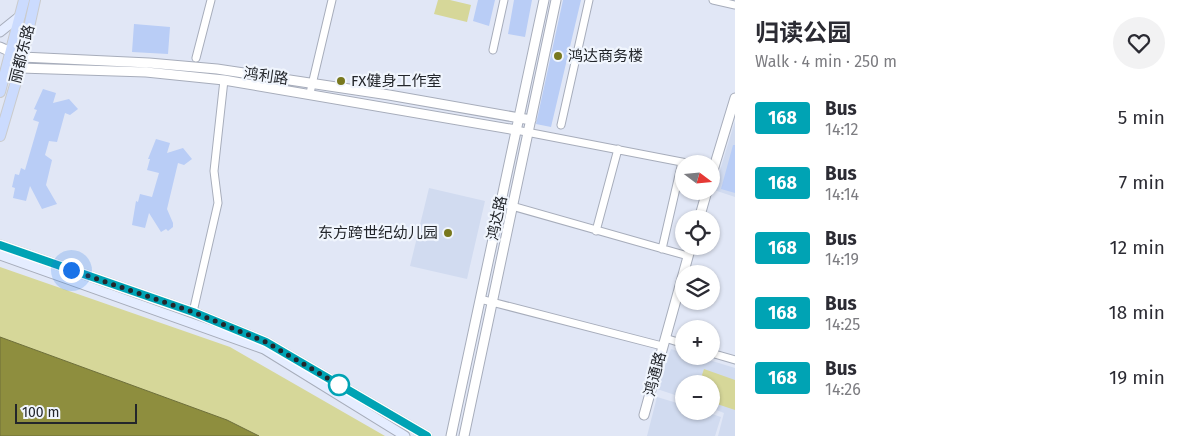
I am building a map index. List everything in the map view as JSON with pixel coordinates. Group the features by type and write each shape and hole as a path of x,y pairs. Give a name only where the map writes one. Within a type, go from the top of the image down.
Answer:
{"main road":[{"name":"丽都东路","path":"0,92 3,71 10,53 24,0"},
{"name":"丽都东路","path":"0,136 20,68 35,0"},
{"path":"0,32 20,16"},
{"path":"3,71 20,68"},
{"path":"0,245 193,312 266,342 427,436"},
{"path":"0,255 264,349 405,436"}],"street":[{"path":"196,58 211,0"},
{"path":"310,93 332,0"},
{"path":"493,50 504,0"},
{"name":"鸿达路","path":"451,436 544,0"},
{"name":"鸿达路","path":"464,436 556,0"},
{"path":"561,125 589,0"},
{"path":"713,0 735,5"},
{"name":"鸿利路","path":"0,47 22,57 178,66 312,83 531,120"},
{"name":"鸿利路","path":"20,68 146,72 224,80 310,93 516,130"},
{"path":"193,312 218,204 214,171 224,80"},
{"path":"717,155 735,98"},
{"path":"516,130 675,161"},
{"path":"596,231 618,149"},
{"path":"662,249 675,192"},
{"path":"501,203 688,256"},
{"name":"鸿通路","path":"644,415 688,256"},
{"path":"480,299 675,343"},
{"path":"720,356 735,360"}],"shaded area":[{"path":"735,121 735,197 720,192 720,170"},
{"name":"东方跨世纪幼儿园","path":"429,188 485,201 467,279 410,266"},
{"path":"0,337 227,420 259,436 0,436"},
{"path":"671,349 675,350 675,365 720,365 720,363 735,368 735,436 718,436 724,413 720,411 720,375 675,375 675,395 657,389"},
{"path":"657,397 675,402 675,420 720,420 721,417 715,436 647,436"}],"green space":[{"path":"438,0 450,0 471,5 467,22 434,14"},
{"path":"0,267 230,347 385,436 259,436 227,420 0,337"},
{"path":"704,369 735,380 735,410 720,405 720,375 702,375"}],"building":[{"path":"478,0 495,0 489,26 473,21"},
{"path":"514,0 532,0 525,37 508,34"},
{"path":"563,0 581,0 551,127 536,124"},
{"path":"134,24 170,27 168,54 132,52"},
{"path":"43,89 56,93 53,103 69,99 78,109 70,115 65,113 57,142 49,141 45,155 52,160 46,185 57,204 42,209 30,186 26,201 13,198 15,188 12,187 15,174 19,175 21,168 25,170 39,122 33,120 37,110 34,109"},
{"path":"156,139 170,143 167,153 183,148 192,159 184,165 178,163 167,209 173,227 168,231 166,229 161,232 149,213 145,228 132,225 136,201 138,202 140,194 152,197 159,173 147,170 150,159 148,159"},
{"path":"733,145 735,145 735,193 721,189"}],"bus line":[{"name":"168","path":"0,245 193,312 266,342 427,436"}],"place":[{"name":"鸿达商务楼","path":"558,56"},
{"name":"FX健身工作室","path":"341,81"},
{"name":"东方跨世纪幼儿园","path":"448,233"}],"route":[{"path":"71,270 193,312 266,342 346,389 339,385"}]}
